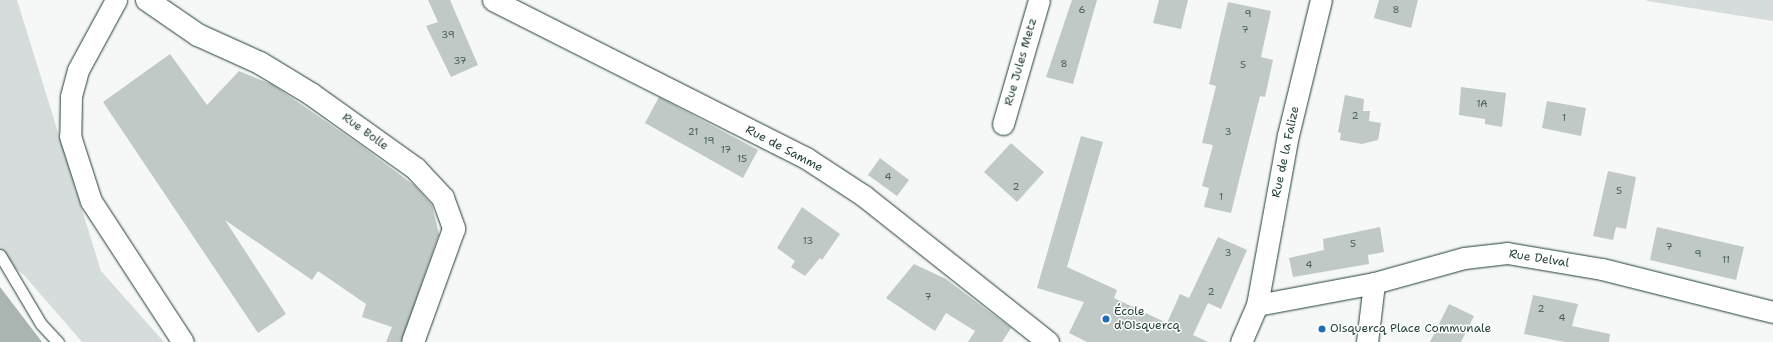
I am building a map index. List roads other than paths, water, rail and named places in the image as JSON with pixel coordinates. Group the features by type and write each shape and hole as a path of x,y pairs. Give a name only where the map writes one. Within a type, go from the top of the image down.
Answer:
{"street":[{"path":"116,0 78,70 71,97 70,136 91,201 183,342"},
{"name":"Rue Bolle","path":"147,0 198,35 260,63 311,94 416,169 443,198 454,229 413,342"},
{"name":"Rue de Samme","path":"493,0 806,158 864,196 1048,342"},
{"name":"Rue Jules Metz","path":"1003,124 1039,0"},
{"name":"Rue de la Falize","path":"1241,342 1257,305 1288,135 1321,0"},
{"name":"Rue Delval","path":"1257,305 1374,283 1464,258 1507,253 1602,269 1773,312"},
{"path":"1367,342 1374,283"}],"lane":[{"path":"0,255 41,324 58,342"}],"place":[{"name":"École d'Oisquercq","path":"1106,319"},
{"name":"Oisquercq Place Communale","path":"1322,329"}]}
